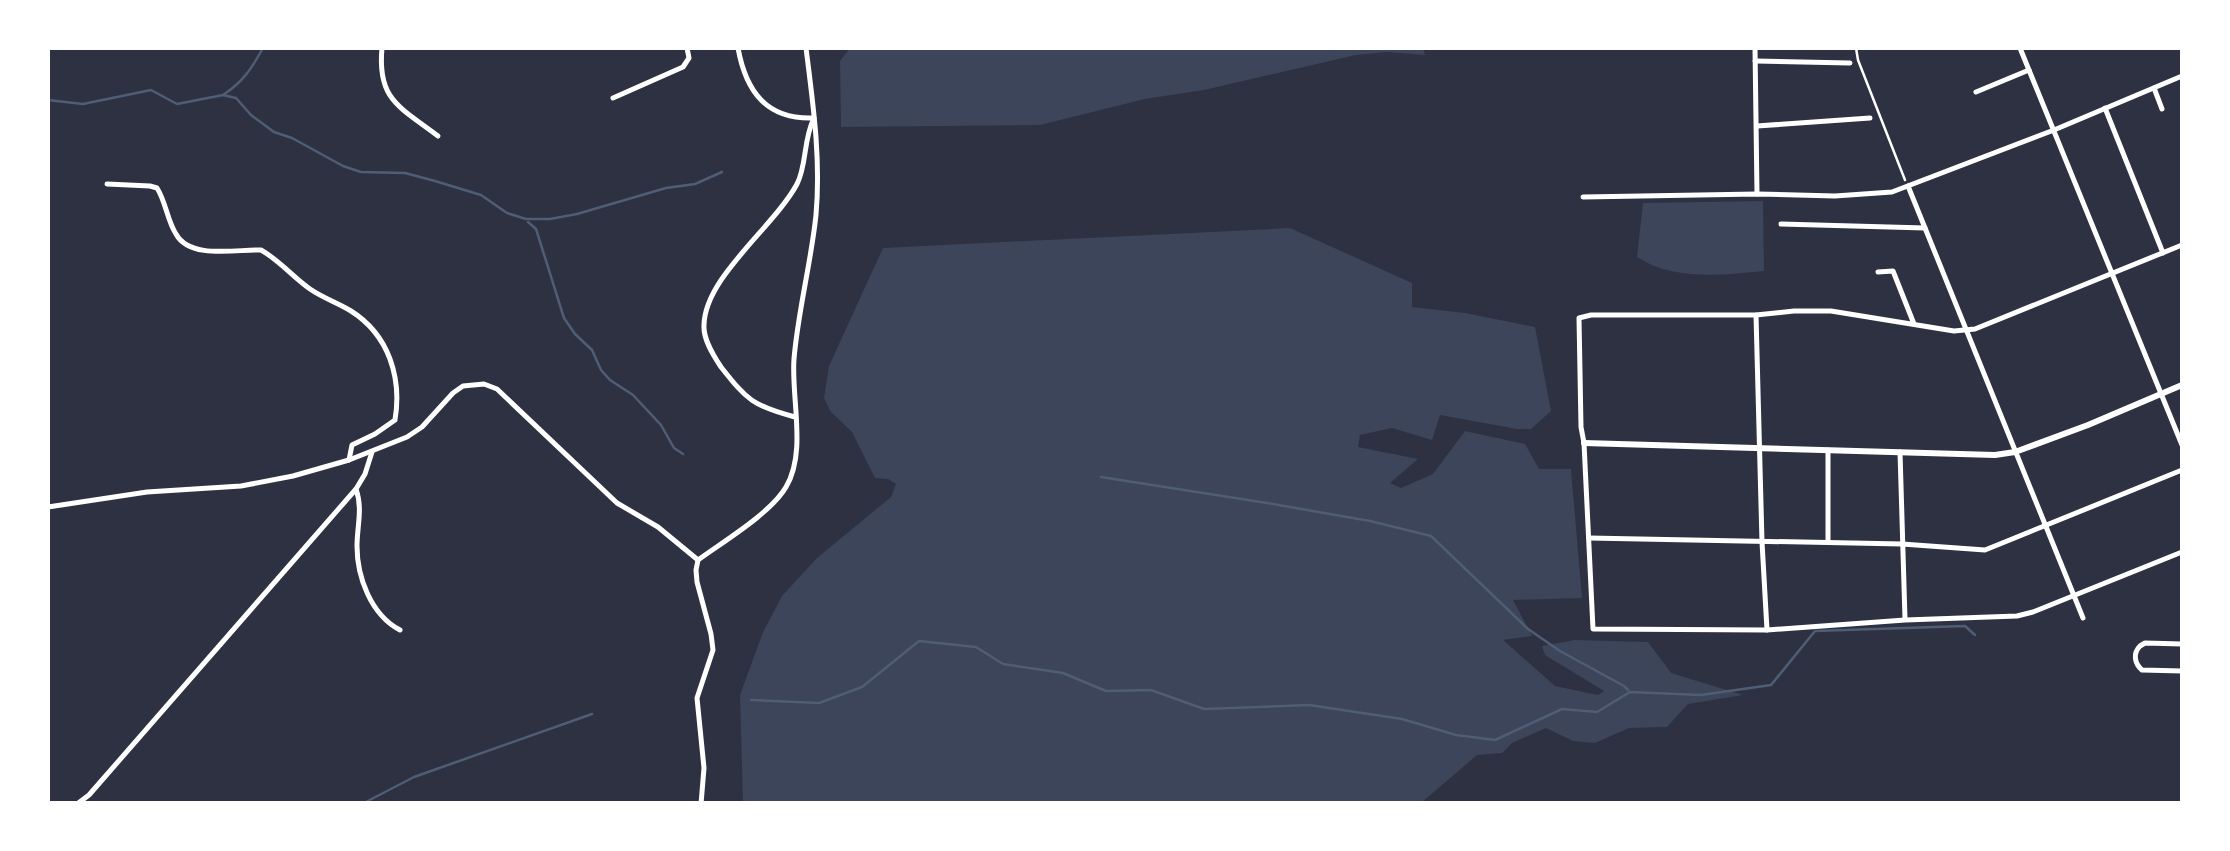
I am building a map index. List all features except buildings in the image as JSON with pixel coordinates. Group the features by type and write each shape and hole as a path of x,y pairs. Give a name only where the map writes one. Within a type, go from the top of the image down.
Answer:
{"street":[{"path":"382,48 383,85 392,100 438,136"},
{"path":"613,98 683,66 689,58 686,48"},
{"path":"738,48 746,80 767,105 779,114 814,118"},
{"path":"698,560 772,505 794,472 794,358 816,216 818,160 806,48"},
{"path":"1755,48 1757,194"},
{"path":"2020,48 2182,445"},
{"path":"1756,61 1850,62"},
{"path":"1976,92 2030,70"},
{"path":"1583,197 1835,196 1892,192 2182,76"},
{"path":"2154,88 2162,109"},
{"path":"2105,108 2163,253"},
{"path":"795,417 768,410 744,397 716,360 705,338 704,323 724,275 777,214 799,181 814,118"},
{"path":"1757,126 1870,118"},
{"path":"107,184 157,188 182,241 214,253 261,250 312,290 364,322 389,354 398,403 395,420 352,445 349,460"},
{"path":"1908,186 2083,618"},
{"path":"1781,224 1925,228"},
{"path":"2182,245 1975,330 1954,332 1831,311 1579,318 1580,427 1593,629 1767,630 2017,616 2182,552"},
{"path":"1878,272 1893,271 1914,324"},
{"path":"1756,315 1767,630"},
{"path":"48,507 146,492 242,486 293,476 407,437 422,427 452,393 463,386 484,384 497,389 617,503 658,527 698,560"},
{"path":"1584,443 1995,455 2014,452 2182,385"},
{"path":"1828,450 1828,542"},
{"path":"77,804 356,489 372,452"},
{"path":"1900,452 1905,620"},
{"path":"1589,538 1902,544 1985,550 2182,470"},
{"path":"356,489 361,506 357,550 360,574 382,618 400,630"},
{"path":"698,560 697,582 713,650 697,698 704,768 701,804"},
{"path":"2182,644 2145,644 2136,650 2136,662 2142,670 2182,671"}],"path":[{"path":"1856,48 1908,186"}],"shaded area":[{"path":"850,48 1423,48 1425,55 1356,55 1040,125 841,127 840,61"},
{"path":"1763,201 1764,271 1682,273 1637,257 1643,203"},
{"path":"1290,228 1412,283 1412,307 1535,327 1551,411 1531,429 1440,415 1432,440 1392,428 1360,435 1358,447 1418,459 1390,483 1401,488 1433,474 1465,431 1525,444 1539,469 1571,469 1582,598 1513,600 1532,636 1503,640 1555,686 1598,695 1604,691 1545,655 1542,646 1575,640 1648,642 1671,673 1743,695 1688,704 1667,727 1629,728 1595,743 1573,741 1546,728 1512,743 1502,753 1477,755 1421,803 743,803 740,695 763,632 782,596 817,558 891,497 896,484 875,478 852,432 831,412 824,398 829,366 883,248"}],"waterway":[{"path":"223,95 246,74 263,48"},
{"path":"48,100 83,104 151,90 177,104 223,95 236,98 274,132 343,166 361,172 405,173 435,181 481,195 507,213 526,219 577,214 666,188 695,184 722,172"},
{"path":"528,222 536,229 564,318 592,350 601,370 633,395 683,454"},
{"path":"1101,477 1370,521 1431,536 1528,629 1628,690"},
{"path":"751,700 819,703 862,687 919,641 976,647 1003,664 1063,673 1106,691 1151,690 1204,709 1309,705 1402,719 1456,735 1495,740 1562,709 1597,712 1630,692 1701,695 1771,685 1815,631 1965,626 1975,635"},
{"path":"362,804 414,777 592,714"}]}
